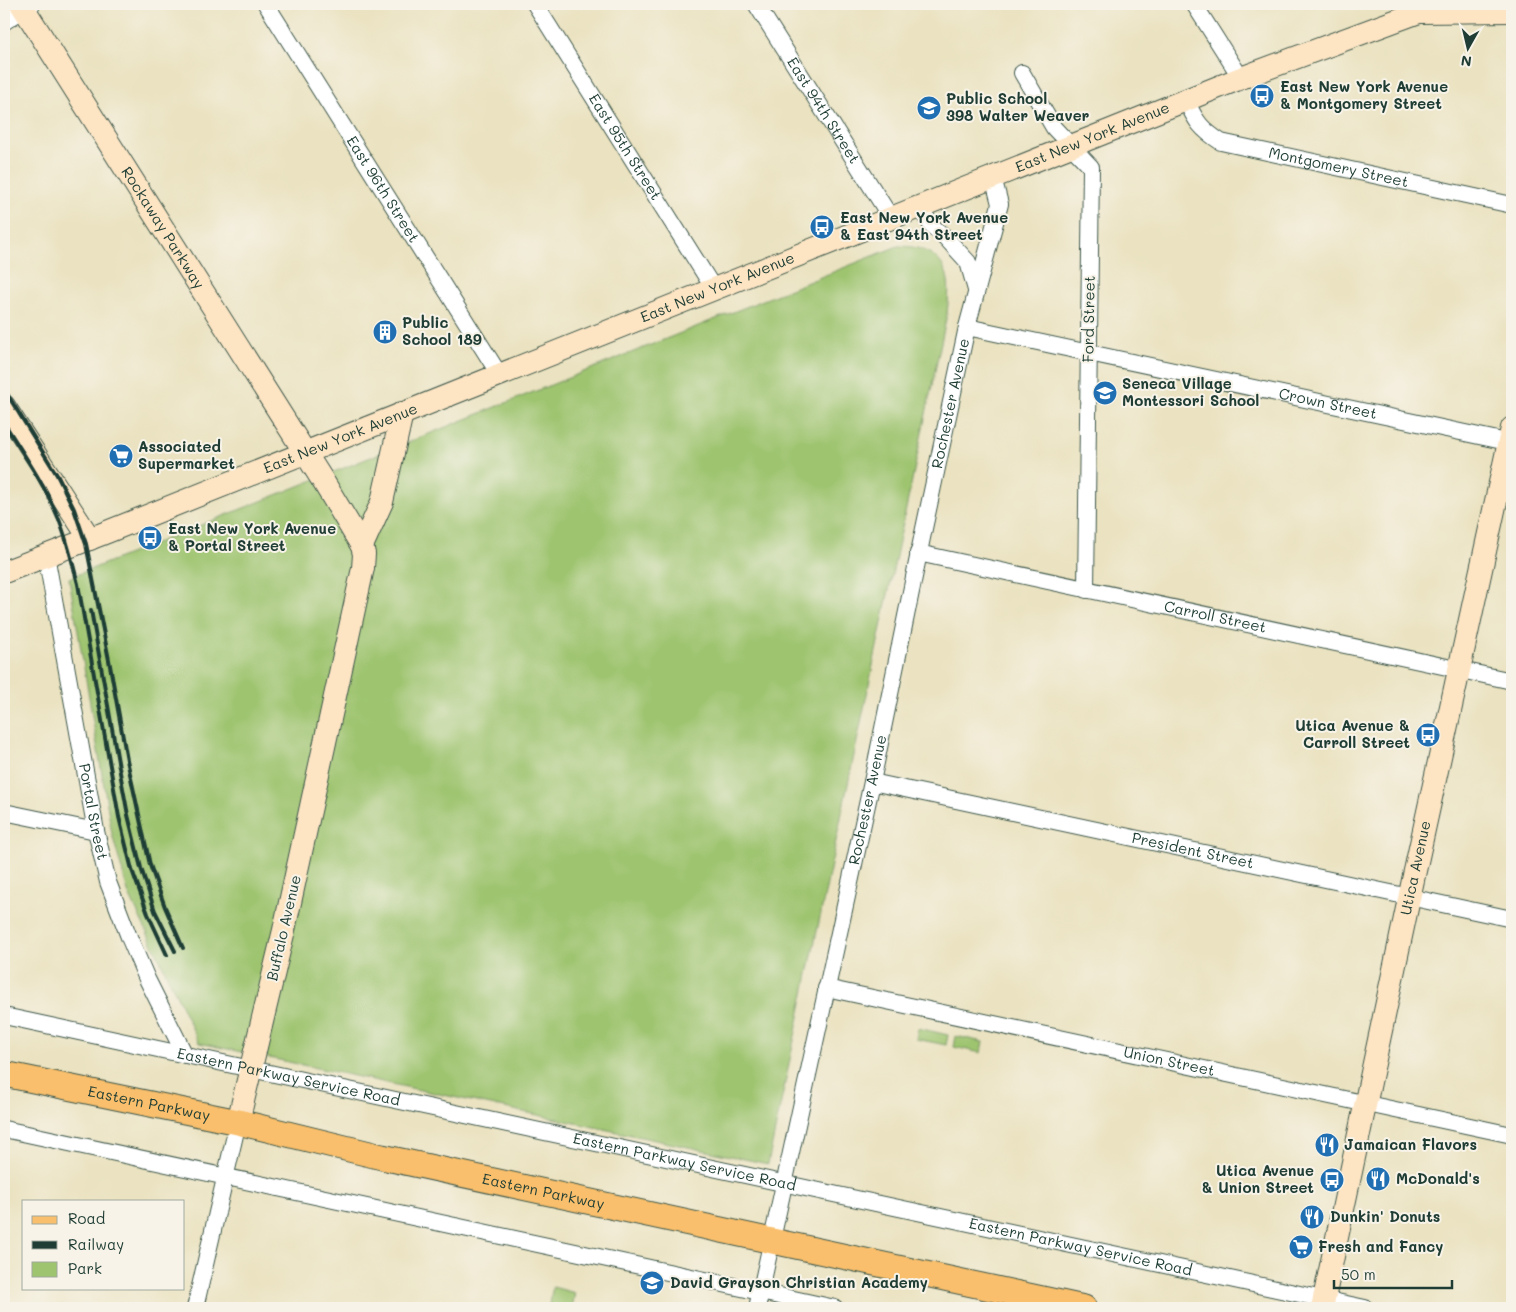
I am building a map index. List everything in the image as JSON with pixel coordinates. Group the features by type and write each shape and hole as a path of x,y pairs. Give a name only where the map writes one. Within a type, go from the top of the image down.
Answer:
{"main road":[{"name":"Rockaway Parkway","path":"25,5 305,452"},
{"name":"East New York Avenue","path":"4,572 1420,7 1512,11"},
{"path":"4,406 90,539"},
{"name":"Buffalo Avenue","path":"362,546 382,502 402,413"},
{"name":"Utica Avenue","path":"1323,1304 1409,897 1511,438"},
{"name":"Buffalo Avenue","path":"238,1122 284,930 363,568 364,554 362,546 305,452"},
{"name":"Eastern Parkway","path":"4,1074 238,1122 382,1157 1084,1308"}],"street":[{"name":"East 96th Street","path":"266,4 499,374"},
{"name":"East 95th Street","path":"536,4 714,289"},
{"name":"East 94th Street","path":"756,4 892,218"},
{"path":"1194,4 1241,78"},
{"path":"4,22 25,5"},
{"name":"Ford Street","path":"1022,73 1054,128 1091,167 1086,590"},
{"name":"Montgomery Street","path":"1186,100 1194,118 1206,133 1221,142 1512,204"},
{"name":"Rochester Avenue","path":"759,1300 872,782 918,553 967,327 1000,204 993,177"},
{"name":"Rochester Avenue","path":"919,207 932,226 968,262 976,290"},
{"name":"Crown Street","path":"967,327 1511,438"},
{"name":"Carroll Street","path":"918,553 1512,681"},
{"name":"Portal Street","path":"46,555 96,831 108,882 147,979 185,1055"},
{"name":"President Street","path":"872,782 1512,919"},
{"path":"4,812 96,831"},
{"name":"Union Street","path":"826,988 1512,1135"},
{"name":"Eastern Parkway Service Road","path":"4,1016 784,1184 1323,1304 1365,1308"},
{"name":"Buffalo Avenue","path":"195,1308 238,1122"},
{"path":"4,1128 759,1300 835,1308"}],"green space":[{"path":"898,246 919,249 937,258 945,270 948,280 947,314 768,1164 199,1043 128,892 112,834 69,578"},
{"path":"918,1028 948,1035 946,1045 916,1039"},
{"path":"956,1036 983,1042 981,1053 954,1047"},
{"path":"553,1287 575,1293 572,1308 548,1308"}],"railway":[{"path":"4,389 57,475 74,509 86,544 127,760 150,865 165,907 183,948"},
{"path":"4,423 46,493 58,517 67,542 78,584 119,817 132,870 148,914 167,955"},
{"path":"91,610 128,815 141,868 155,911 175,951"}],"place":[{"name":"East New York Avenue & Montgomery Street","path":"1262,96"},
{"name":"Public School 398 Walter Weaver","path":"929,108"},
{"name":"East New York Avenue & East 94th Street","path":"822,227"},
{"name":"Public School 189","path":"385,332"},
{"name":"Seneca Village Montessori School","path":"1105,393"},
{"name":"Associated Supermarket","path":"121,456"},
{"name":"East New York Avenue & Portal Street","path":"150,538"},
{"name":"Utica Avenue & Carroll Street","path":"1428,735"},
{"name":"Jamaican Flavors","path":"1327,1145"},
{"name":"McDonald's","path":"1378,1179"},
{"name":"Utica Avenue & Union Street","path":"1332,1180"},
{"name":"Dunkin' Donuts","path":"1312,1217"},
{"name":"Fresh and Fancy","path":"1301,1247"},
{"name":"David Grayson Christian Academy","path":"652,1283"}]}
